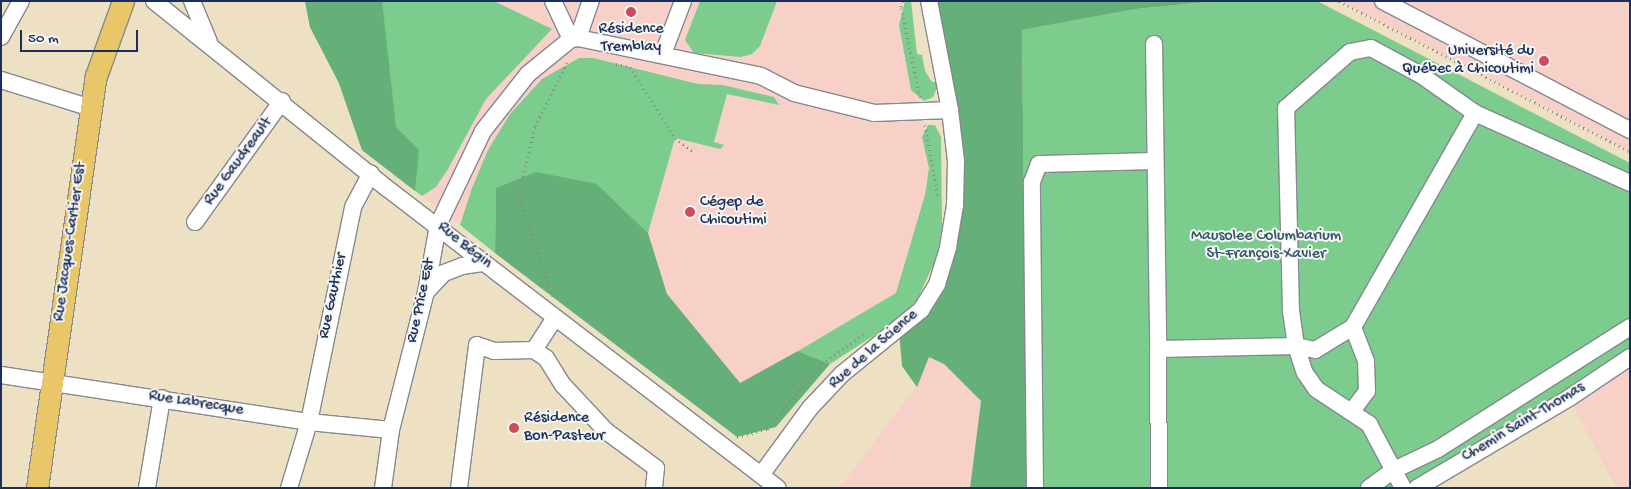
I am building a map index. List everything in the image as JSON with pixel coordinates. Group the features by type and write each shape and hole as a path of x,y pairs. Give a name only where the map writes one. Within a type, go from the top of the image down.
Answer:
{"main road":[{"name":"Rue Jacques-Cartier Est","path":"37,488 96,76 123,1"}],"street":[{"path":"1,38 21,1"},
{"name":"Rue Bégin","path":"154,1 484,263 777,488"},
{"path":"192,1 210,44"},
{"path":"553,1 574,38"},
{"path":"574,38 591,1"},
{"path":"663,54 683,1"},
{"name":"Rue de la Science","path":"761,475 810,408 842,374 921,310 937,284 948,247 955,205 956,161 950,110 929,1"},
{"path":"1383,1 1630,130"},
{"path":"574,38 663,54 761,76 794,93 843,107 874,113 923,114 950,110"},
{"name":"Rue Price Est","path":"383,488 391,430 426,292 438,225 484,131 528,74 574,38"},
{"path":"1154,44 1159,488"},
{"path":"1404,488 1369,424 1316,389 1305,373 1296,346 1291,311 1286,108 1350,52 1371,48 1420,76 1475,113 1630,183"},
{"path":"1,80 91,108"},
{"name":"Rue Gaudreault","path":"196,222 282,102"},
{"path":"1158,349 1296,346 1315,350 1353,327 1475,113"},
{"path":"1035,488 1032,182 1039,164 1155,161"},
{"name":"Rue Gauthier","path":"289,488 309,422 353,207 371,173"},
{"path":"426,292 444,273 462,266 484,263"},
{"path":"534,350 555,318"},
{"path":"1352,411 1367,391 1366,361 1353,327"},
{"path":"1369,488 1394,470 1438,449 1630,327"},
{"path":"459,488 477,345 494,351 534,350 546,358 563,385 606,431 656,468 654,488"},
{"name":"Chemin Saint-Thomas","path":"1417,488 1569,398 1630,357"},
{"name":"Rue Labrecque","path":"1,375 162,398 309,422 391,430"},
{"path":"147,488 162,398"}],"path":[{"path":"902,1 901,8 923,114 938,208"},
{"path":"1339,1 1630,152"},
{"path":"554,299 518,196 535,126 567,62"},
{"path":"612,62 630,67 675,138 694,152"},
{"path":"737,437 767,429 822,364 871,330"}],"shaded area":[{"name":"Cégep de Chicoutimi","path":"305,1 901,1 938,199 927,271 857,338 737,437 362,150 339,83 310,27"},
{"name":"Université du Québec à Chicoutimi","path":"1339,1 1630,1 1630,152 1522,94"},
{"path":"929,357 944,364 981,401 970,488 839,488 916,387"},
{"path":"1630,357 1630,488 1616,488 1569,398"}],"green space":[{"path":"305,1 494,1 552,29 486,99 448,169 436,187 422,196 362,150 339,83 310,27"},
{"path":"305,1 382,1 396,127 419,150 415,191 362,150 339,83 310,27"},
{"path":"700,1 777,1 760,46 752,54 741,57 694,53 685,40"},
{"path":"905,1 911,1 917,54 922,55 925,71 932,82 936,82 937,88 933,97 924,101 911,90 899,25"},
{"path":"929,1 1217,1 1136,9 1022,30 1027,488 970,488 981,401 944,364 929,357 917,387 902,366 899,331 921,310 955,205"},
{"name":"Mausolee Columbarium St-François-Xavier","path":"1217,1 1317,1 1630,163 1630,358 1417,488 1027,488 1022,30 1136,9"},
{"path":"579,58 593,58 698,84 723,85 774,97 779,105 727,94 714,142 724,145 720,149 675,138 648,233 597,184 496,189 495,253 460,225 472,188 488,150 510,114 542,79"},
{"path":"928,125 935,125 941,137 942,227 937,257 917,300 898,320 830,364 798,351 896,293 925,195 929,168 922,137"},
{"path":"536,172 597,184 648,233 667,294 740,383 798,351 830,364 776,427 737,437 495,253 496,188"}],"place":[{"name":"Résidence Tremblay","path":"631,12"},
{"name":"Université du Québec à Chicoutimi","path":"1544,61"},
{"name":"Cégep de Chicoutimi","path":"690,212"},
{"name":"Résidence Bon-Pasteur","path":"514,428"}]}
